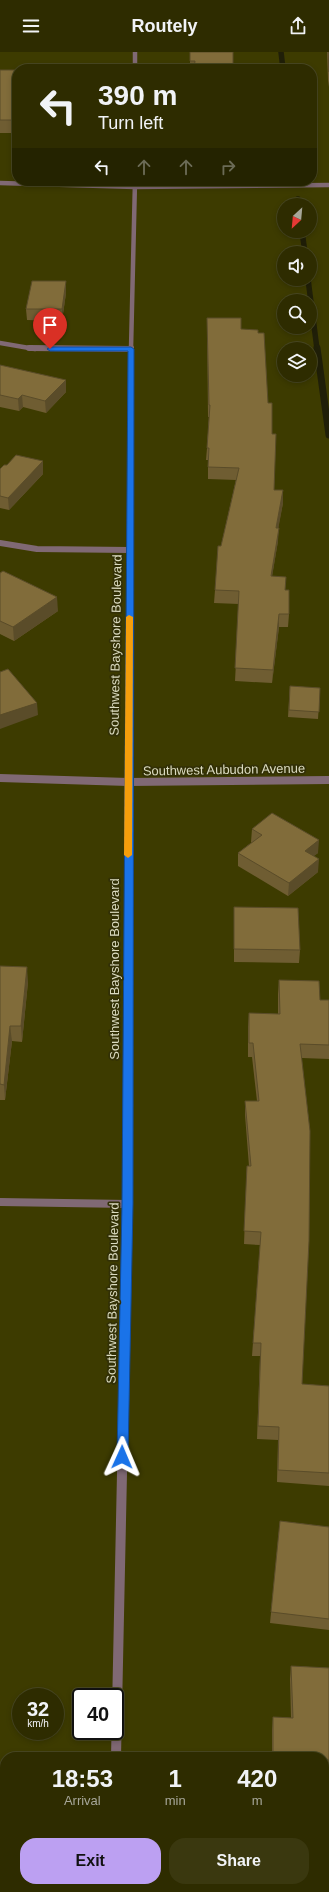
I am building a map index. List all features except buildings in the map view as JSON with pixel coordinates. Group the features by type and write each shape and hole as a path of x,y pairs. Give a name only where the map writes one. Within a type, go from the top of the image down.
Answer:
{"street":[{"path":"135,52 135,64"},
{"path":"0,183 12,183"},
{"path":"317,185 329,185"},
{"name":"Southwest Bayshore Boulevard","path":"116,1752 128,1204 128,782 131,349 135,186"},
{"path":"0,343 36,349 131,349"},
{"path":"0,543 36,549 130,550"},
{"name":"Southwest Aubudon Avenue","path":"0,778 128,782 329,780"},
{"path":"0,1202 128,1204"}],"waterway":[{"path":"281,52 282,64"},
{"path":"303,238 304,246"},
{"path":"309,286 316,342"},
{"path":"317,348 329,435"}],"slow traffic":[{"path":"128,855 129,617"}],"route":[{"path":"50,349 131,349 128,782 128,1204 122,1457"}]}
